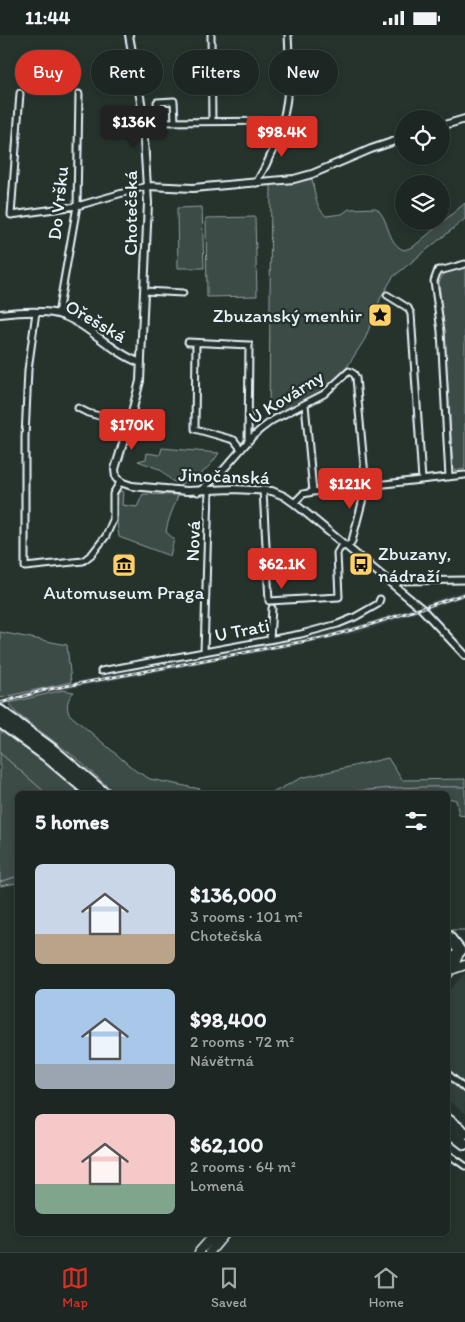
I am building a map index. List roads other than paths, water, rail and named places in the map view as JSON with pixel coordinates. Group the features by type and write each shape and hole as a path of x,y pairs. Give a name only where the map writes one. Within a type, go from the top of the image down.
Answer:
{"highway":[{"path":"2,716 87,791"},
{"path":"2,716 53,750 101,791"},
{"path":"450,938 463,953"},
{"path":"450,944 463,953"},
{"path":"450,1122 465,1133"},
{"path":"450,1133 465,1144"}],"main road":[{"path":"450,960 463,953"},
{"path":"450,971 463,953"},
{"path":"450,972 465,965"},
{"path":"200,1252 213,1236"},
{"path":"210,1252 224,1236"}],"street":[{"name":"Chotečská","path":"120,482 115,475 115,469 138,388 141,363 148,215 142,108 129,35"},
{"path":"211,35 212,121"},
{"path":"256,183 274,150 284,121 290,65 288,35"},
{"path":"20,95 10,215 77,206 147,186 186,188 256,183 302,177 395,141"},
{"name":"Do Vršku","path":"58,314 77,206 79,95"},
{"path":"175,122 174,101 157,102 158,122 175,122 212,121 284,121"},
{"path":"450,123 465,119"},
{"path":"449,477 441,331 434,281 438,269 443,270 465,264"},
{"path":"144,291 183,293"},
{"path":"387,295 408,308 411,314 422,480"},
{"path":"36,312 28,370 25,567 83,561 92,554 106,536 113,520 113,494 120,482"},
{"name":"Ořešská","path":"2,314 36,312 58,314 74,322 129,358 141,363"},
{"path":"188,342 249,345 248,442"},
{"path":"196,343 195,429 234,440 241,449"},
{"name":"U Kovárny","path":"198,492 218,476 252,437 273,420 324,394 349,371 354,374 356,379 366,487"},
{"path":"305,404 313,493"},
{"path":"78,408 88,413 129,424"},
{"path":"294,503 303,494 465,475"},
{"name":"Jinočanská","path":"120,482 132,486 198,492 263,490 280,493 395,585 432,619 465,655"},
{"path":"263,490 269,601 339,597 337,553 340,548 350,544 352,541 366,487"},
{"name":"Nová","path":"204,653 209,491"},
{"path":"395,585 401,581 465,580"},
{"name":"U Trati","path":"100,671 301,634 338,624 355,617 378,604 380,599"},
{"path":"270,639 272,608"},
{"path":"450,1076 465,1089"},
{"path":"450,1155 465,1165"}],"waterway":[{"path":"0,753 44,791"},
{"path":"358,791 465,787"},
{"path":"0,882 15,877"},
{"path":"450,928 452,930 465,930"}],"railway":[{"path":"0,703 45,690 327,637 465,594"}],"place":[{"name":"Zbuzanský menhir","path":"380,315"},
{"name":"Zbuzany, nádraží","path":"361,564"},
{"name":"Automuseum Praga","path":"124,565"}]}
